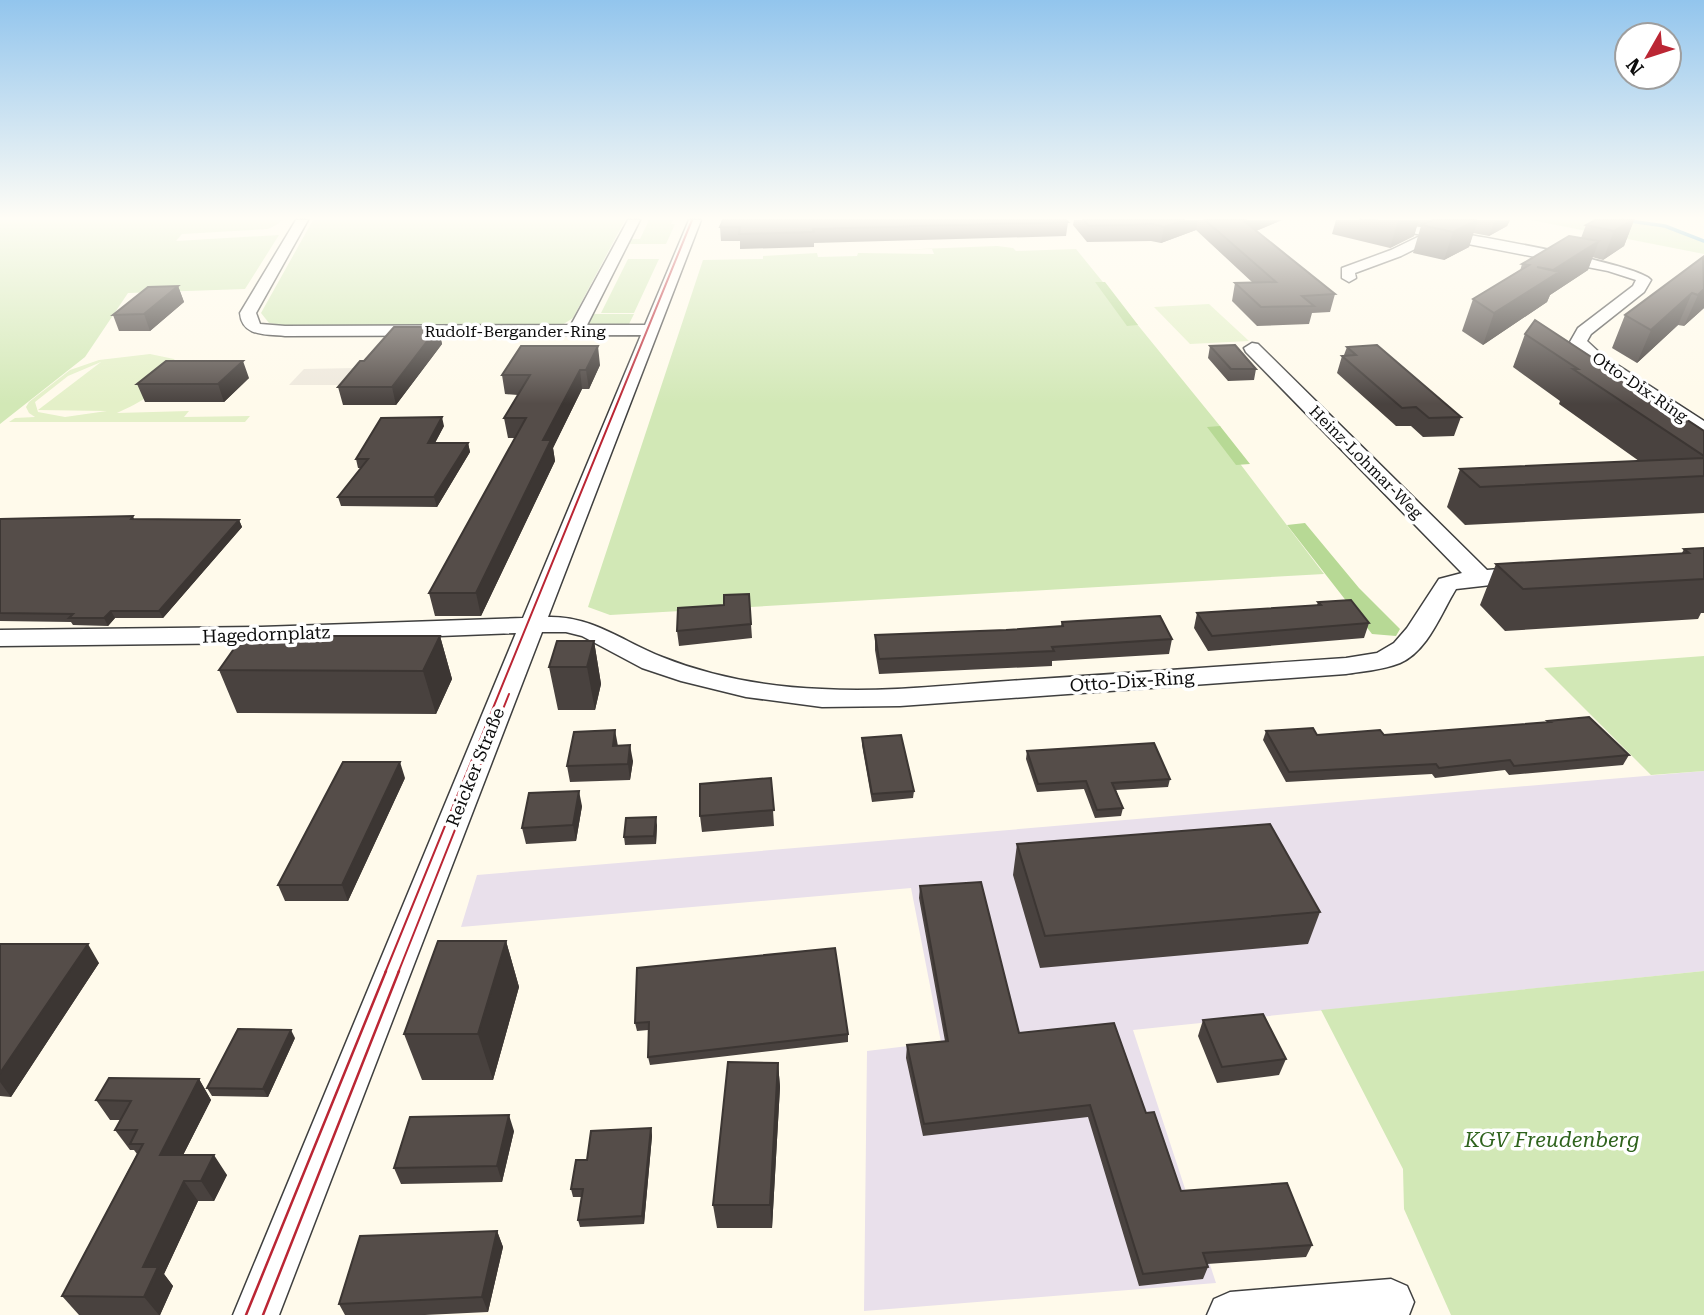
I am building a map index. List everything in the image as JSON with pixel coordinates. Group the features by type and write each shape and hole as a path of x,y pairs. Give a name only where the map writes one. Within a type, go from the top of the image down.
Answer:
{"street":[{"name":"Rudolf-Bergander-Ring","path":"266,281 248,313 249,323 256,328 285,331 651,330"},
{"path":"575,331 603,281"},
{"name":"Reicker Straße","path":"256,1315 670,281"},
{"name":"Otto-Dix-Ring","path":"1643,281 1639,289 1584,331 1578,342 1596,359 1704,429"},
{"name":"Heinz-Lohmar-Weg","path":"1252,348 1480,577"},
{"name":"Otto-Dix-Ring","path":"533,625 568,624 591,631 651,662 746,689 822,698 900,697 1332,667 1370,662 1393,656 1413,640 1447,584 1480,577 1547,573"},
{"name":"Hagedornplatz","path":"0,638 185,637 533,625"},
{"path":"1230,1315 1391,1302"}],"shaded area":[{"path":"356,368 343,385 289,385 304,369"},
{"path":"1704,771 1704,971 1133,1030 1216,1283 864,1311 867,1051 941,1042 911,888 461,927 477,875"}],"green space":[{"path":"0,281 250,281 245,289 128,293 85,357 0,424"},
{"path":"279,281 592,281 573,318 562,325 296,327 269,323 261,313"},
{"path":"617,281 649,281 634,313 601,313"},
{"path":"696,281 1102,281 1220,426 1238,461 1324,574 610,615 588,607"},
{"path":"1095,282 1105,282 1138,325 1127,326"},
{"path":"1209,304 1249,341 1190,344 1154,307"},
{"path":"591,314 634,314 629,324 588,326"},
{"path":"150,354 174,359 178,365 159,388 143,400 117,413 189,411 184,417 250,416 245,422 9,422 15,418 35,417 26,407 29,402 70,370 99,360","holes":["101,362 38,410 107,411 65,417 38,412 35,402 68,376"]},
{"path":"1220,426 1250,464 1236,465 1207,427"},
{"path":"1305,523 1359,588 1400,629 1396,636 1372,634 1287,525"},
{"path":"1704,656 1704,771 1651,775 1544,668"},
{"name":"KGV Freudenberg","path":"1704,971 1704,1315 1451,1315 1404,1209 1403,1169 1321,1010"}],"building":[{"path":"1319,281 1335,294 1302,296 1314,306 1261,307 1235,283"},
{"path":"1502,281 1544,281 1494,313 1473,299"},
{"path":"1670,281 1704,281 1704,289 1698,295 1692,293 1651,330 1625,315"},
{"path":"178,286 144,314 113,315 148,287"},
{"path":"1535,320 1704,431 1704,456 1525,334"},
{"path":"394,327 438,327 392,387 338,387 360,361 364,361"},
{"path":"1235,345 1256,369 1231,369 1210,346"},
{"path":"1377,345 1461,417 1429,418 1416,407 1402,408 1342,356 1356,355 1347,347"},
{"path":"521,346 598,346 586,370 580,370 543,440 551,440 476,593 429,593 526,418 504,418 530,375 502,375"},
{"path":"166,361 243,361 218,384 137,384"},
{"path":"442,417 428,443 468,443 434,497 338,497 368,459 356,459 381,418"},
{"path":"1704,458 1704,476 1480,487 1460,469"},
{"path":"133,516 131,519 239,520 159,611 111,611 104,618 69,618 73,614 0,613 0,519"},
{"path":"1704,548 1704,579 1523,589 1496,564 1689,553 1684,549"},
{"path":"749,594 751,624 677,631 678,608 724,605 724,595"},
{"path":"1351,600 1369,623 1212,636 1197,613 1321,605 1318,602"},
{"path":"1160,616 1172,639 1052,647 1054,651 879,659 875,635 1006,630 1063,626 1062,622"},
{"path":"243,636 440,636 423,671 219,670"},
{"path":"557,641 594,641 587,667 549,667"},
{"path":"1589,717 1629,755 1514,766 1510,760 1439,768 1436,764 1289,772 1266,731 1313,728 1317,735 1380,730 1384,735"},
{"path":"615,730 613,746 630,745 628,764 567,766 574,732"},
{"path":"901,735 914,791 872,794 862,738"},
{"path":"1154,743 1170,779 1112,783 1123,808 1097,810 1086,781 1038,784 1027,751"},
{"path":"343,762 400,762 342,885 278,885"},
{"path":"771,778 774,810 700,816 700,784"},
{"path":"579,791 573,825 522,828 529,793"},
{"path":"656,817 654,836 624,837 626,818"},
{"path":"1270,824 1320,912 1045,936 1017,844"},
{"path":"981,882 1019,1033 1114,1023 1146,1113 1154,1112 1181,1191 1287,1183 1312,1245 1203,1253 1208,1267 1143,1274 1090,1105 924,1124 907,1045 948,1041 920,886"},
{"path":"438,941 506,941 478,1034 404,1034"},
{"path":"0,944 88,944 0,1073"},
{"path":"835,948 848,1034 648,1057 649,1022 635,1023 637,968"},
{"path":"1263,1014 1286,1059 1222,1067 1203,1020"},
{"path":"238,1029 291,1030 263,1089 207,1088"},
{"path":"728,1062 778,1063 770,1205 713,1205"},
{"path":"109,1078 199,1079 160,1155 214,1155 201,1181 184,1181 143,1267 158,1267 144,1297 62,1296 143,1144 130,1144 137,1130 115,1130 131,1101 96,1100"},
{"path":"509,1115 497,1166 394,1168 410,1117"},
{"path":"651,1128 642,1216 578,1220 583,1189 571,1189 576,1160 587,1160 591,1131"},
{"path":"497,1231 482,1297 339,1304 360,1236"}],"tram line":[{"path":"385,973 667,281"},
{"path":"398,973 509,694"},
{"path":"246,1315 386,971"},
{"path":"263,1315 399,971"}]}
